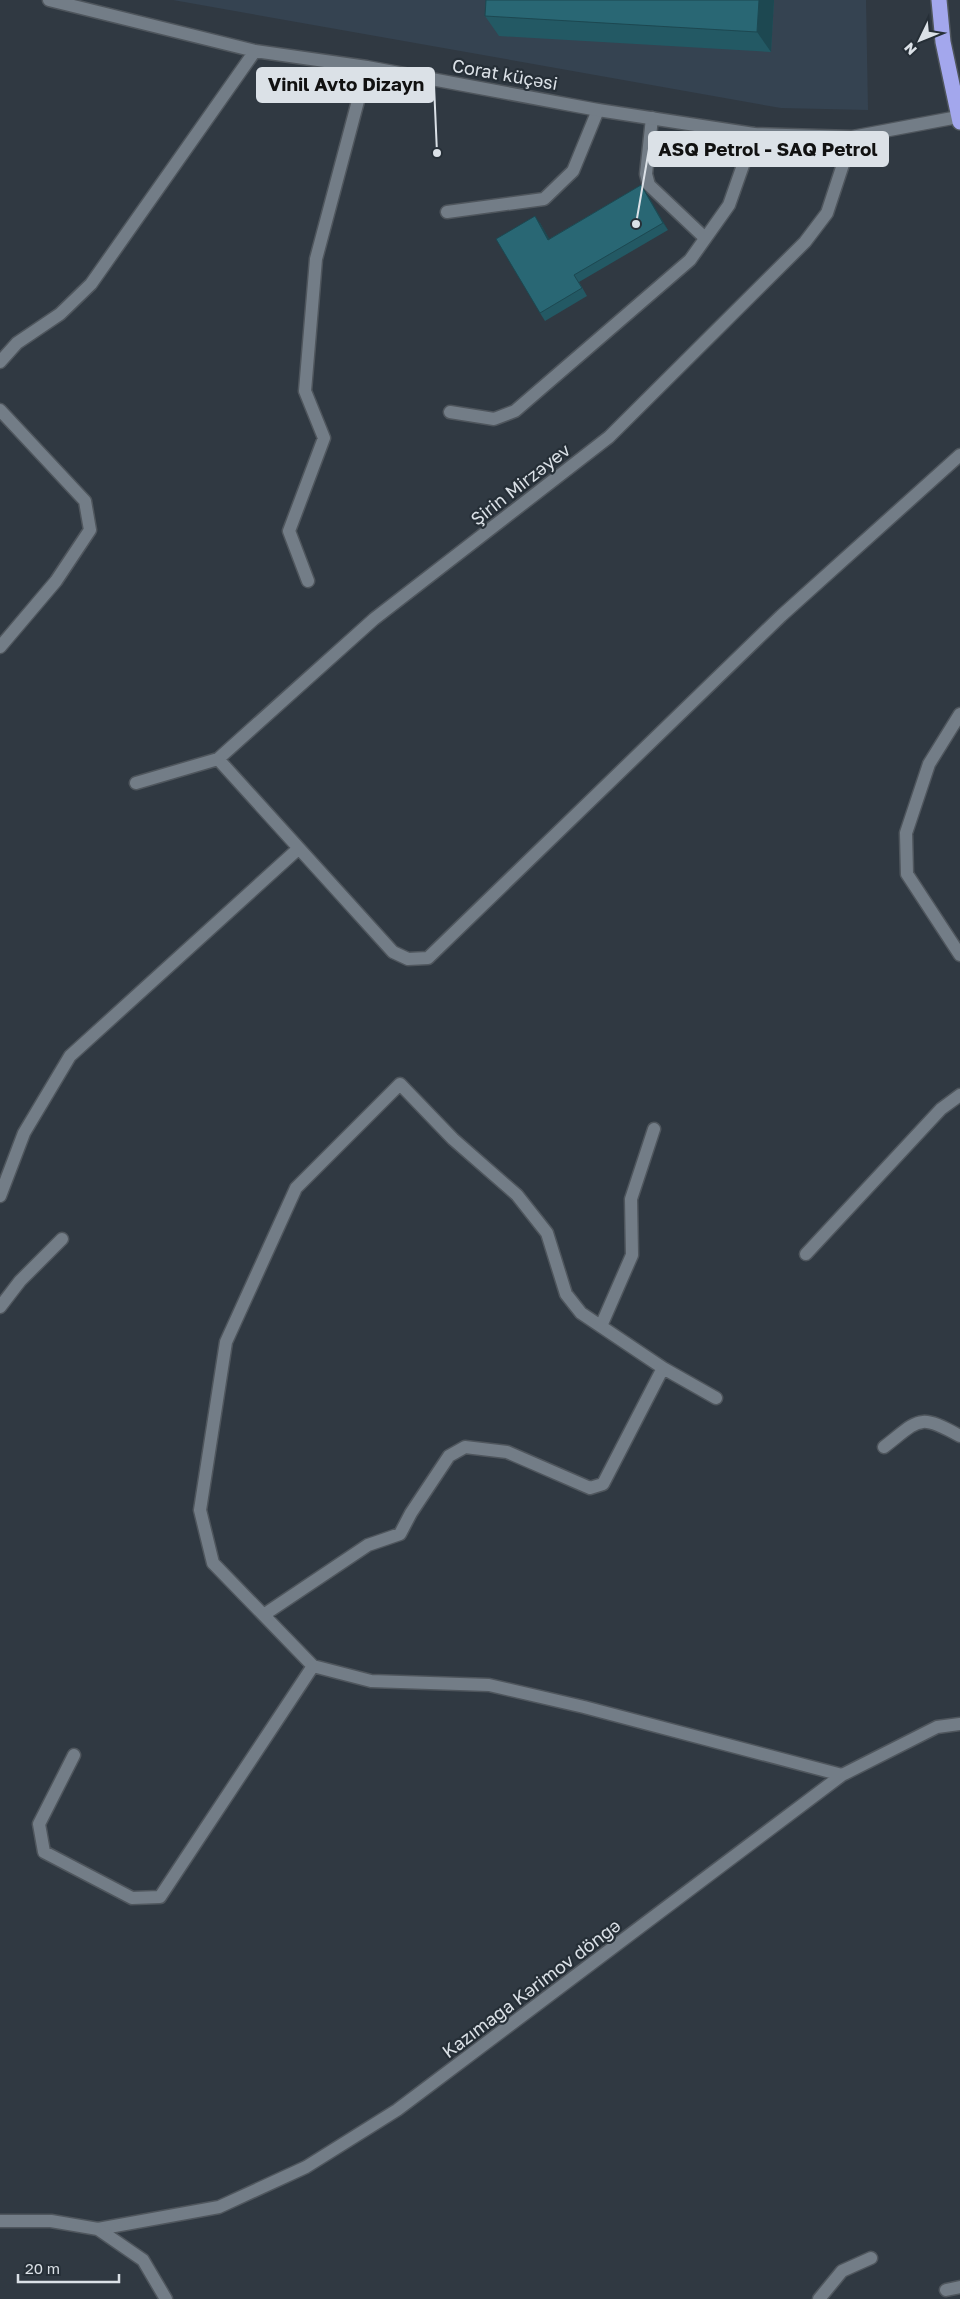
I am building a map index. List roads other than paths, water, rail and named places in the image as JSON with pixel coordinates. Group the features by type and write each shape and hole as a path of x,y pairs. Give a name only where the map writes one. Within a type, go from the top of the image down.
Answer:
{"highway":[{"path":"939,0 943,42 959,120"}],"street":[{"name":"Corat küçəsi","path":"49,0 255,51 367,67 598,110 754,134 852,138 959,120"},
{"path":"0,362 17,343 60,314 91,284 255,51"},
{"path":"308,581 289,531 324,438 305,390 316,259 367,67"},
{"path":"447,212 544,199 573,171 598,110"},
{"path":"652,118 646,174 649,184 705,238"},
{"path":"450,412 494,419 515,411 690,260 730,205 754,134"},
{"name":"Şirin Mirzəyev","path":"136,783 218,759 374,619 609,437 805,242 827,213 852,138"},
{"path":"0,410 85,501 90,530 56,581 0,646"},
{"path":"218,759 393,952 408,959 428,958 781,616 960,455"},
{"path":"960,714 929,764 906,833 907,874 960,955"},
{"path":"1,1190 24,1134 70,1056 298,849"},
{"path":"716,1398 663,1368 581,1313 566,1294 547,1233 517,1196 453,1139 400,1084 296,1188 226,1342 200,1510 213,1563 266,1614 314,1666 371,1681 489,1685 584,1707 842,1775"},
{"path":"806,1254 941,1109 960,1095"},
{"path":"601,1326 632,1255 631,1199 654,1129"},
{"path":"0,1307 20,1281 62,1239"},
{"path":"266,1614 368,1545 400,1534 411,1513 449,1456 465,1447 507,1452 590,1488 603,1484 663,1368"},
{"path":"884,1447 916,1422 933,1421 960,1436"},
{"path":"74,1755 39,1824 44,1852 132,1898 160,1897 314,1666"},
{"name":"Kazımağa Kərimov döngə","path":"98,2229 219,2206 306,2167 397,2110 842,1775 936,1727 960,1724"},
{"path":"0,2221 51,2221 98,2229 144,2260 166,2299"},
{"path":"819,2299 842,2271 871,2258"},
{"path":"946,2290 960,2287"}],"place":[{"name":"Vinil Avto Dizayn","path":"437,153"},
{"name":"ASQ Petrol - SAQ Petrol","path":"636,224"}]}
